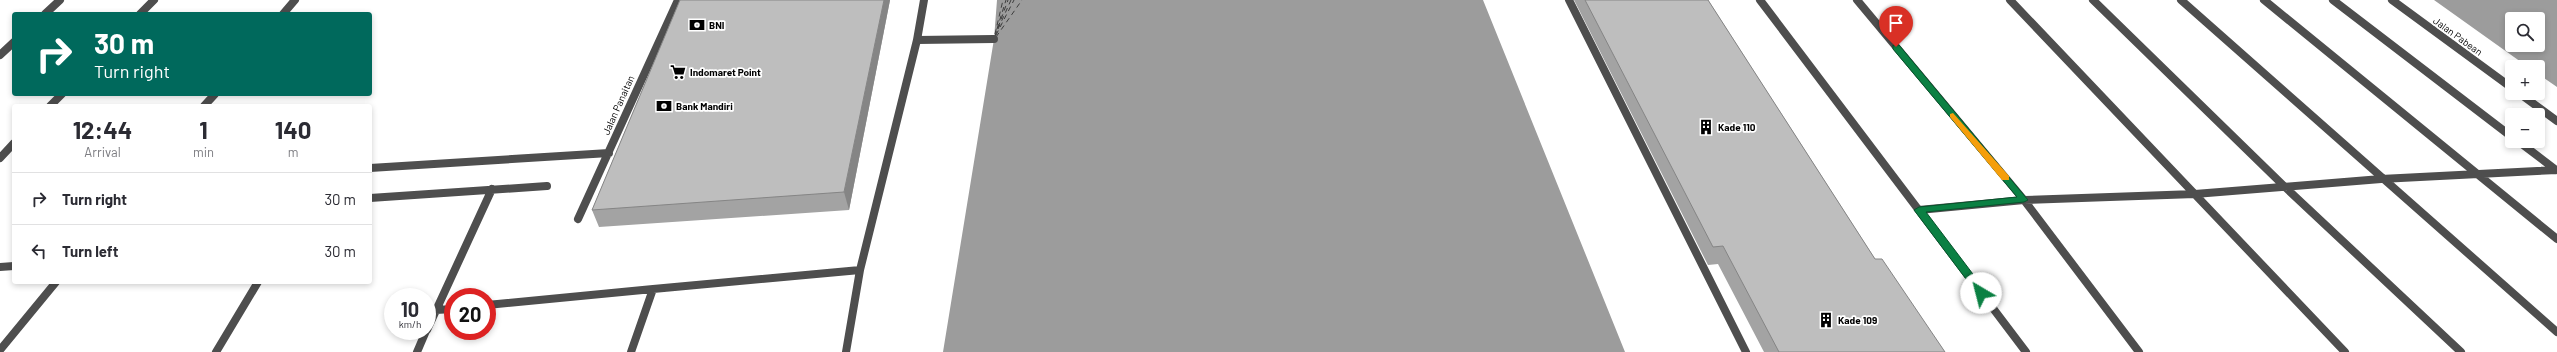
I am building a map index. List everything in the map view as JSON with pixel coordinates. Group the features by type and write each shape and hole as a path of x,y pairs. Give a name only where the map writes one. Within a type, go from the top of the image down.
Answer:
{"lane":[{"path":"47,12 60,0"},
{"path":"142,12 154,0"},
{"path":"285,12 295,0"},
{"name":"Jalan Panaitan","path":"578,219 678,0"},
{"path":"846,352 860,270 917,40 924,0"},
{"path":"1569,0 1746,352"},
{"path":"1760,0 2026,352"},
{"path":"1857,0 2024,200 2139,352"},
{"path":"2010,0 2345,352"},
{"path":"2093,0 2285,187 2461,352"},
{"path":"2181,0 2381,179 2557,332"},
{"path":"2264,0 2475,174 2557,239"},
{"path":"2333,0 2505,131"},
{"name":"Jalan Pabean","path":"2392,0 2505,83"},
{"path":"917,40 994,39"},
{"path":"0,55 12,44"},
{"path":"52,104 60,96"},
{"path":"206,104 213,96"},
{"path":"2528,100 2557,121"},
{"path":"0,158 12,145"},
{"path":"2527,148 2557,170"},
{"path":"372,168 609,153"},
{"path":"1919,210 2024,200 2195,194 2381,179 2557,170"},
{"path":"372,198 547,186"},
{"path":"444,310 436,310 492,189"},
{"path":"0,267 12,266"},
{"path":"496,304 860,270"},
{"path":"0,350 54,284"},
{"path":"216,352 257,284"},
{"path":"631,352 653,289"},
{"path":"417,352 422,340"}],"shaded area":[{"path":"997,0 1483,0 1625,352 943,352 994,39"},
{"path":"2434,0 2557,0 2557,87 2545,79 2545,60 2518,60 2507,52 2545,52 2545,12 2505,12 2505,51"}],"building":[{"path":"680,0 884,0 844,192 592,210"},
{"name":"Kade 110","path":"1585,0 1708,0 1875,259 1882,259 1945,352 1779,352 1723,246 1713,247"}],"ferry route":[{"path":"995,34 1003,0"},
{"path":"997,29 1006,0"},
{"path":"995,36 1008,0"},
{"path":"998,29 1011,0"},
{"path":"996,35 1014,0"},
{"path":"996,37 1022,0"}],"slow traffic":[{"path":"1953,115 2005,178"}],"place":[{"name":"BNI","path":"697,25"},
{"name":"Indomaret Point","path":"678,72"},
{"name":"Bank Mandiri","path":"664,106"},
{"name":"Kade 110","path":"1706,127"},
{"name":"Kade 109","path":"1826,320"}],"route":[{"path":"1896,47 2024,200 1919,210 1981,293"}]}
